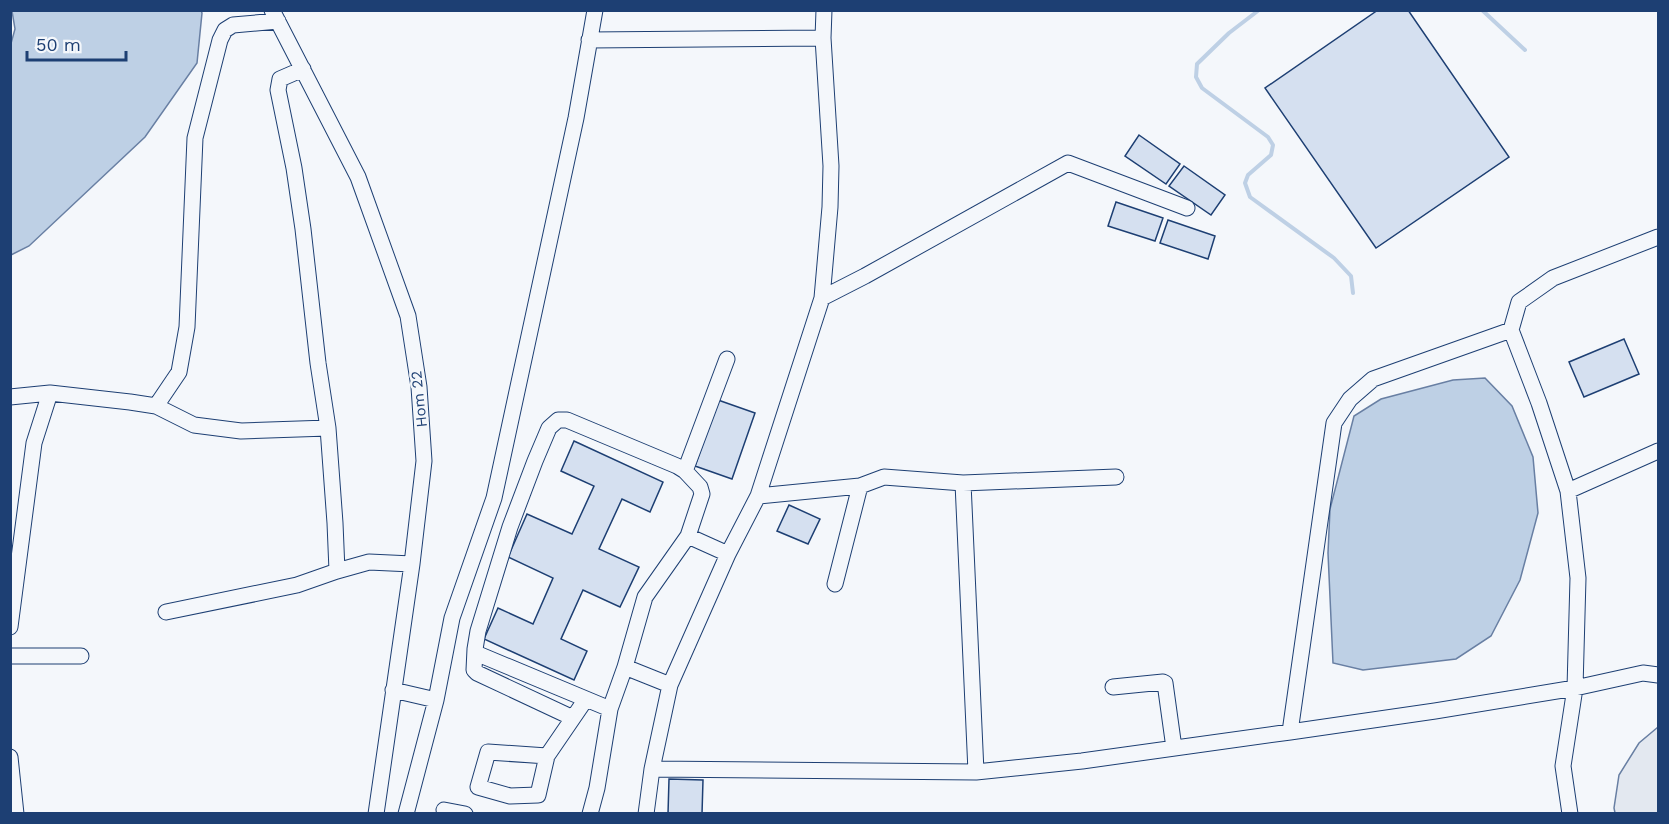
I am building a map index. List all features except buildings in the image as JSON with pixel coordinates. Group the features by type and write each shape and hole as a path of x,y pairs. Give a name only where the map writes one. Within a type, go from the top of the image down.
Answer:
{"street":[{"path":"406,813 436,700 452,618 494,498 576,118 595,10"},
{"path":"646,813 652,769 669,685 728,554 758,496 822,298 831,166 823,38 824,10"},
{"path":"156,406 179,372 187,327 195,138 220,40 225,30 233,25 275,16"},
{"name":"Hom 22","path":"275,16 358,177 408,316 419,387 424,461 412,564 376,813"},
{"path":"589,40 823,38"},
{"path":"303,69 280,79 278,90 302,218 316,354 328,428 337,571"},
{"path":"822,298 1068,163 1187,208"},
{"path":"1570,813 1563,766 1575,688 1578,578 1568,491 1539,403 1511,330 1519,302 1553,278 1659,237"},
{"path":"1290,732 1334,423 1350,399 1372,379 1511,330"},
{"path":"685,471 727,359"},
{"path":"10,397 50,393 156,406 194,425 241,431 328,428"},
{"path":"10,627 34,443 50,393"},
{"path":"573,718 474,670 478,631 510,527 549,428 558,420 567,420 685,471 700,487 702,494 688,536 645,597 610,709 597,788 590,813"},
{"path":"1568,491 1659,451"},
{"path":"758,496 860,486 884,477 963,483 1116,477"},
{"path":"963,483 976,772"},
{"path":"834,584 860,486"},
{"path":"688,536 728,554"},
{"path":"166,612 297,585 369,562 412,564"},
{"path":"475,649 478,654 610,709"},
{"path":"10,656 81,656"},
{"path":"625,667 669,685"},
{"path":"652,769 976,772 1082,761 1290,732 1575,688 1643,673 1659,675"},
{"path":"1113,687 1165,683 1174,748"},
{"path":"393,690 436,700"},
{"path":"547,756 488,752 478,787 510,796 538,795 547,756 586,699"},
{"path":"10,757 16,813"},
{"path":"444,810 465,813"}],"shaded area":[{"path":"1658,727 1658,813 1615,813 1619,775 1639,743"}],"water":[{"path":"201,10 202,13 197,63 145,137 29,246 11,255 10,47 15,29 12,11"},
{"path":"1485,378 1512,406 1533,457 1538,513 1520,580 1491,636 1456,659 1363,670 1333,663 1328,553 1330,509 1354,416 1381,399 1453,380"}],"waterway":[{"path":"1259,10 1229,33 1197,64 1196,77 1202,88 1268,137 1273,145 1271,155 1248,175 1245,183 1250,197 1334,258 1351,276 1353,293"},
{"path":"1482,10 1525,50"}]}
